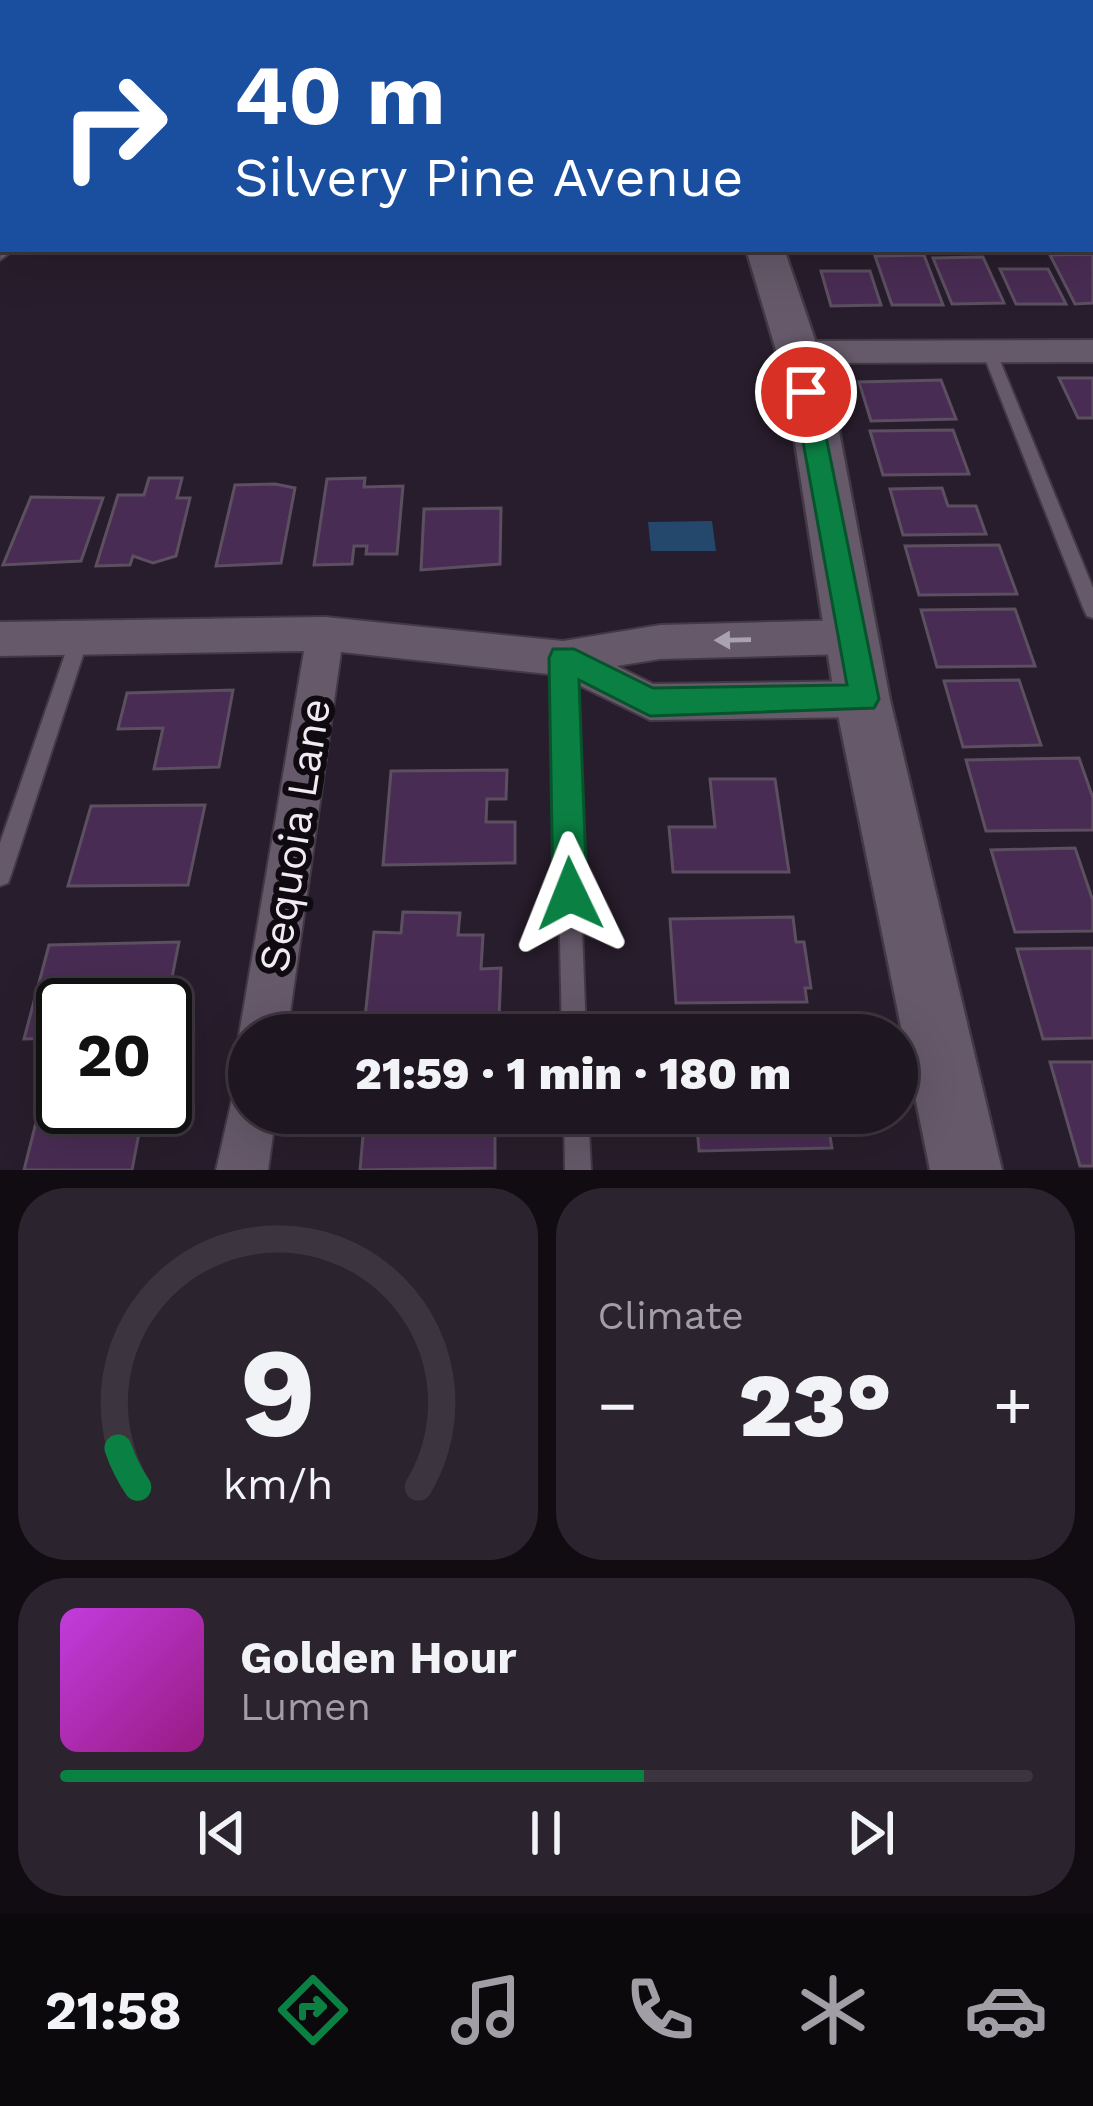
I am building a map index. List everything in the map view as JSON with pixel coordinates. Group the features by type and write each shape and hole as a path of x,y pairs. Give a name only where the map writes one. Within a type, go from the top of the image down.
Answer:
{"street":[{"path":"766,252 779,278 798,352 850,637 966,1170"},
{"path":"798,352 1093,351"},
{"path":"0,639 325,634 563,658 660,641 850,637"},
{"name":"Sequoia Lane","path":"266,1014 325,634"},
{"path":"563,658 650,702 864,699"},
{"path":"242,1170 248,1134"}],"lane":[{"path":"989,352 1093,610"},
{"path":"0,875 80,638"},
{"path":"563,658 573,1014"},
{"path":"577,1134 578,1170"}],"water":[{"path":"712,521 716,551 651,551 648,522"}],"building":[{"path":"1093,254 1093,303 1075,304 1050,255"},
{"path":"924,255 943,305 892,305 875,256"},
{"path":"983,257 1004,303 952,304 933,258"},
{"path":"1000,269 1048,269 1066,304 1016,304"},
{"path":"821,271 870,271 881,305 831,306"},
{"path":"1059,378 1093,378 1093,418 1078,418"},
{"path":"941,380 956,419 871,421 859,382"},
{"path":"953,430 969,474 883,475 870,431"},
{"path":"149,478 182,478 177,498 190,498 176,556 153,563 133,556 130,565 96,566 118,495 144,495"},
{"path":"365,478 364,487 403,486 397,554 366,554 367,546 354,546 352,564 314,565 327,479"},
{"path":"235,485 295,488 281,563 216,566"},
{"path":"942,488 948,506 976,506 986,534 903,535 890,489"},
{"path":"31,497 103,498 81,561 3,565"},
{"path":"501,508 500,564 421,570 424,509"},
{"path":"999,545 1017,594 919,595 905,546"},
{"path":"1015,609 1035,666 937,667 921,610"},
{"path":"1019,680 1041,745 963,747 944,681"},
{"path":"233,690 219,767 154,769 163,728 118,729 127,693"},
{"path":"1079,758 1093,798 1093,830 986,831 966,760"},
{"path":"507,770 506,799 487,799 486,822 515,822 515,863 383,865 391,771"},
{"path":"710,779 775,779 789,872 673,872 669,827 715,827"},
{"path":"205,805 188,885 68,886 91,806"},
{"path":"1075,848 1093,901 1093,931 1015,932 991,850"},
{"path":"403,912 460,913 458,935 483,935 481,969 501,968 499,1014 365,1014 374,932 401,933"},
{"path":"793,917 796,942 804,942 811,988 805,988 807,1002 676,1003 670,919"},
{"path":"179,942 172,978 40,978 49,945"},
{"path":"1093,948 1093,1038 1043,1039 1017,949"},
{"path":"36,994 36,1039 24,1039"},
{"path":"1050,1062 1093,1062 1093,1166 1080,1166"},
{"path":"36,1122 36,1134 139,1134 132,1170 24,1170"},
{"path":"363,1134 495,1134 495,1168 360,1170"},
{"path":"698,1134 830,1134 832,1148 699,1151"}],"route":[{"path":"570,894 563,658 650,702 864,699 806,392"}]}
